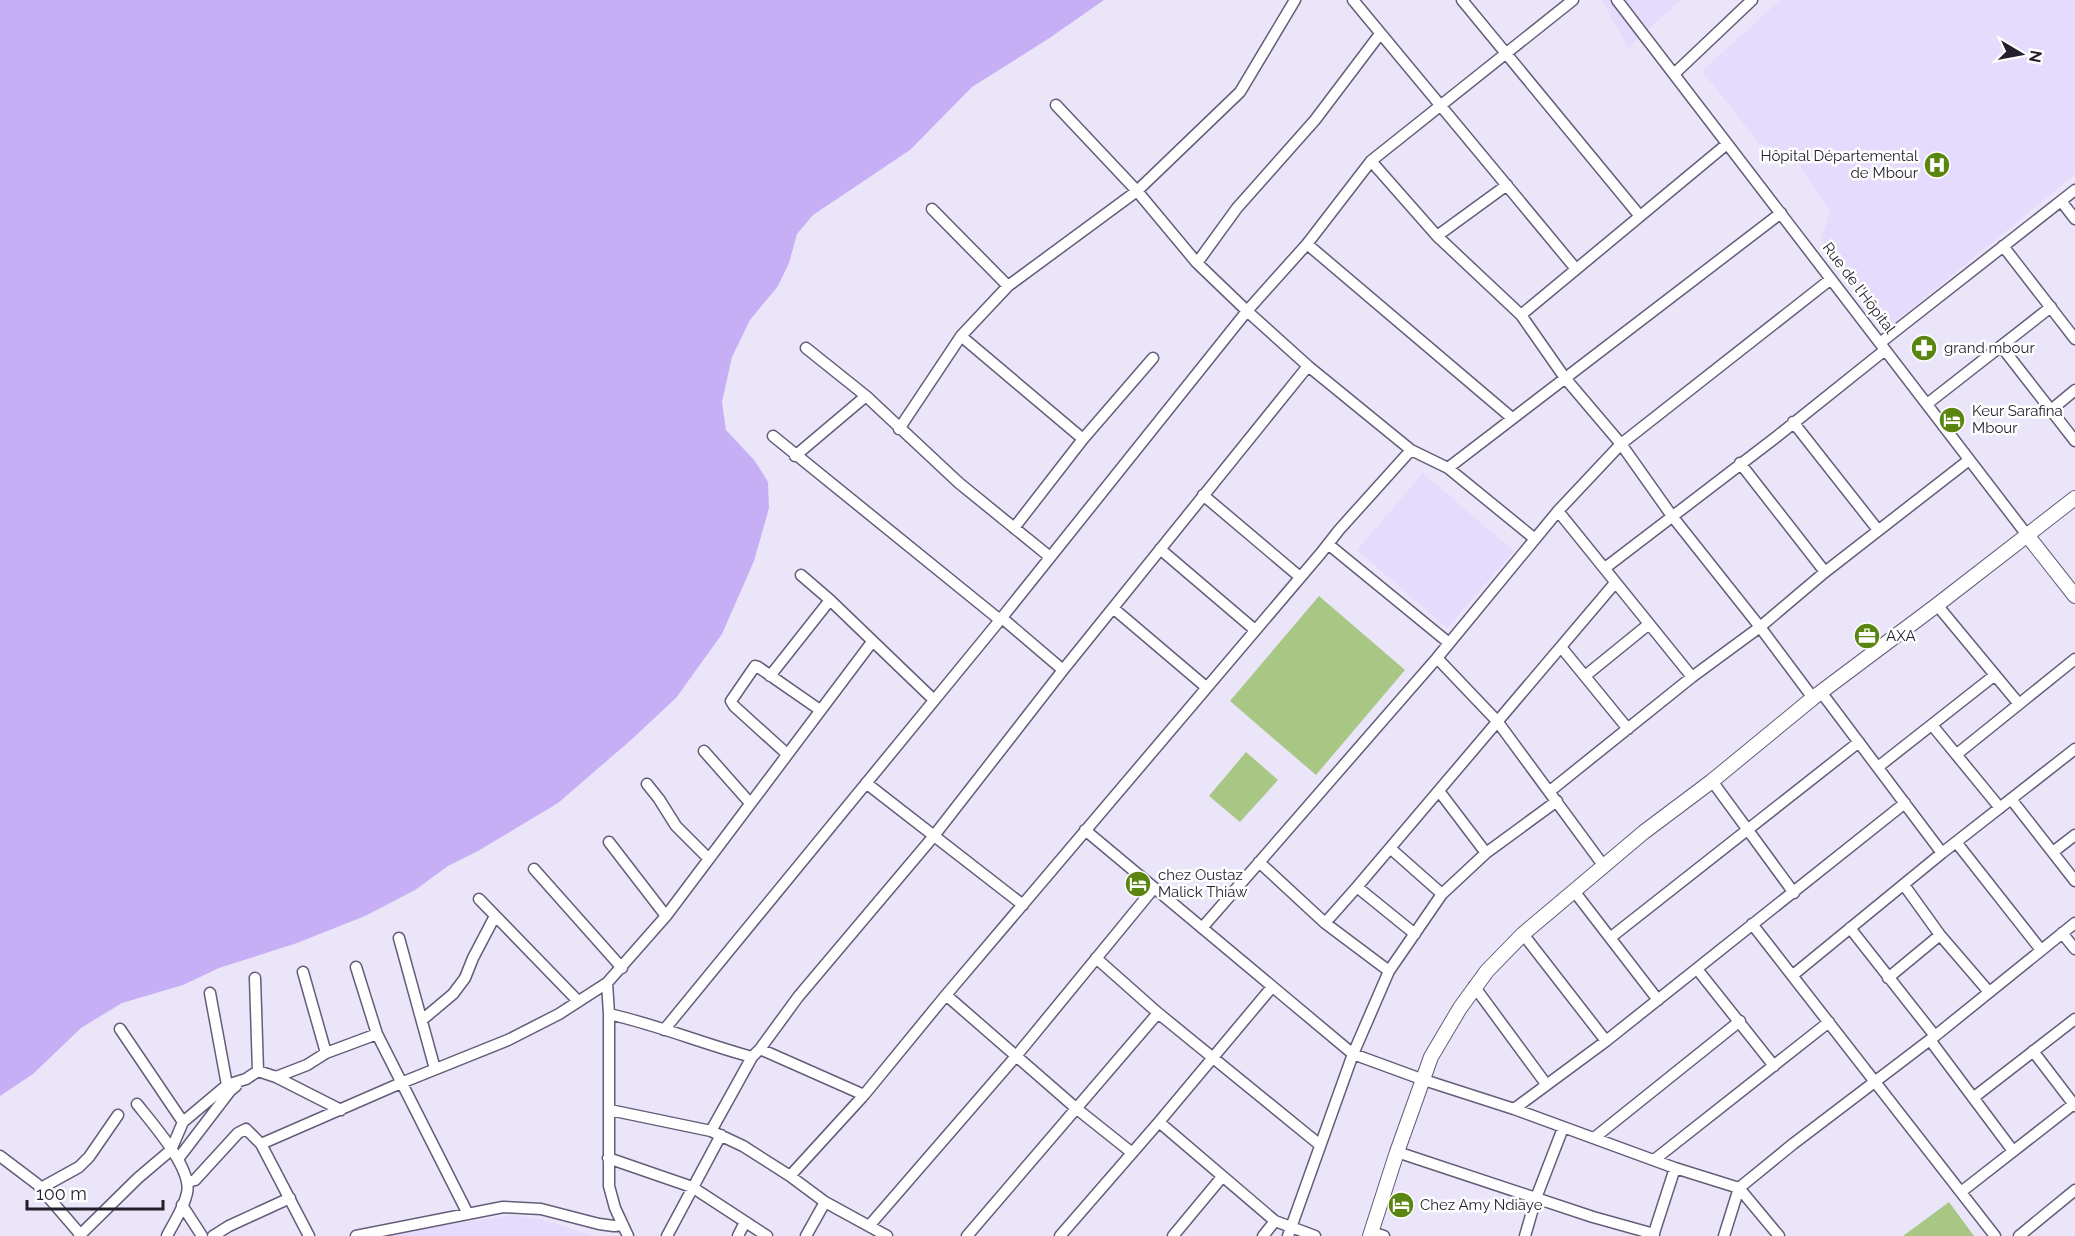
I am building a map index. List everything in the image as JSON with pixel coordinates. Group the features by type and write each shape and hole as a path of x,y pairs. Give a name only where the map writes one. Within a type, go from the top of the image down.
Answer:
{"main road":[{"path":"1375,1235 1397,1152 1431,1057 1474,986 1523,934 1603,865 1712,781 1817,695 2075,498"},
{"name":"Rue de l'Hôpital","path":"2027,535 2075,596"}],"street":[{"path":"899,429 961,336 1008,286 1137,191 1240,92 1295,0"},
{"path":"1353,0 1576,268"},
{"path":"1462,0 1640,215"},
{"path":"664,1030 1001,619 1247,312 1307,244 1371,161 1573,0"},
{"name":"Rue de l'Hôpital","path":"1617,0 2027,535"},
{"path":"1674,74 1752,0"},
{"path":"1197,263 1237,208 1315,120 1380,34"},
{"path":"1056,105 1137,191 1197,263 1247,312 1308,366 1411,450 1448,468 1534,538"},
{"path":"1521,315 1727,144"},
{"path":"1371,161 1437,236 1521,315 1565,378 1622,444 1672,516 1760,627 1859,742 1942,853"},
{"path":"1437,236 1507,185"},
{"path":"1605,568 1793,422 2003,246 2075,190"},
{"path":"2061,201 2075,219"},
{"path":"932,210 1008,286"},
{"path":"1448,468 1781,213"},
{"path":"1307,244 1512,418"},
{"path":"2003,246 2075,339"},
{"path":"1202,928 1437,658 1534,538 1622,444 1831,279"},
{"path":"1927,404 2050,307"},
{"path":"961,336 1083,439"},
{"path":"2001,346 2075,441"},
{"path":"806,348 866,396 959,483 1050,556"},
{"path":"1014,528 1083,439 1153,358"},
{"path":"667,1236 752,1057 798,997 933,837 1063,670 1308,366"},
{"path":"2050,410 2075,390"},
{"path":"795,456 866,396"},
{"path":"1793,422 1878,530"},
{"path":"773,436 1063,670"},
{"path":"790,1176 864,1095 1339,530 1411,450"},
{"path":"1550,791 1692,677 1760,627 1878,530 1970,460"},
{"path":"1740,463 1825,572"},
{"path":"1203,495 1300,577"},
{"path":"1558,511 1692,677"},
{"path":"1328,544 1449,643"},
{"path":"1160,549 1255,630"},
{"path":"801,575 933,700"},
{"path":"1325,923 1615,584"},
{"path":"770,676 830,600"},
{"path":"1937,605 2019,704"},
{"path":"1113,608 1206,687"},
{"path":"1584,676 1649,624"},
{"path":"261,1144 400,1083 508,1040 559,1014 607,983 666,916 872,642"},
{"path":"1561,647 1628,729"},
{"path":"1437,658 1497,721 1603,865"},
{"path":"1957,754 2075,659"},
{"path":"787,754 731,701 755,666 820,710"},
{"path":"1878,767 1995,675"},
{"path":"1932,724 2000,808"},
{"path":"1610,938 1859,742"},
{"path":"704,751 750,803"},
{"path":"1793,975 1956,842 2011,799 2073,756"},
{"path":"1712,781 1794,893"},
{"path":"866,783 933,837 1023,904"},
{"path":"646,784 659,799 676,826 709,860"},
{"path":"1439,791 1486,853"},
{"path":"2011,799 2075,880"},
{"path":"1289,1232 1353,1054 1389,971 1442,894 1486,853 1557,801"},
{"path":"1514,1109 1606,1041 1905,803"},
{"path":"1085,830 1353,1054 1514,1109 1654,1161 1739,1188 1779,1236"},
{"path":"2053,852 2075,835"},
{"path":"609,842 666,916"},
{"path":"1956,842 2041,950"},
{"path":"1390,848 1442,894"},
{"path":"1259,862 1325,923 1389,971"},
{"path":"534,868 622,968"},
{"path":"1904,885 1940,935 1989,992"},
{"path":"1357,887 1415,934"},
{"path":"869,1226 1017,1055 1154,888"},
{"path":"1574,891 1658,999"},
{"path":"479,899 578,1001"},
{"path":"422,1020 453,994 465,978 495,916"},
{"path":"1724,1236 1739,1188 2075,923"},
{"path":"1752,924 1995,1236"},
{"path":"1850,928 2013,1151"},
{"path":"2062,933 2075,949"},
{"path":"1523,934 1606,1041"},
{"path":"1888,978 1940,935"},
{"path":"399,938 435,1069"},
{"path":"1096,958 1320,1146"},
{"path":"356,967 377,1034 468,1214"},
{"path":"1697,969 1774,1066"},
{"path":"303,972 326,1053"},
{"path":"255,978 258,1071"},
{"path":"607,983 609,1186 628,1236"},
{"path":"1474,986 1546,1084"},
{"path":"1060,1236 1272,987"},
{"path":"210,993 227,1085"},
{"path":"946,995 1131,1152"},
{"path":"967,1236 1158,1012"},
{"path":"609,1014 752,1057"},
{"path":"1973,1098 2075,1019"},
{"path":"1594,1138 1740,1022"},
{"path":"1654,1161 1829,1022"},
{"path":"120,1029 183,1122"},
{"path":"276,1077 308,1065 326,1053 377,1034"},
{"path":"760,1049 864,1095"},
{"path":"1961,1192 2074,1105 2033,1051"},
{"path":"0,1156 26,1174 41,1188 80,1235 138,1178 175,1154 230,1091 258,1071 276,1077 341,1110"},
{"path":"175,1154 183,1122 227,1085 246,1078"},
{"path":"137,1104 175,1154 188,1182 187,1193 167,1236"},
{"path":"610,1110 716,1133 743,1146 825,1202 883,1235"},
{"path":"41,1188 79,1167 118,1115"},
{"path":"1158,1122 1289,1232 1315,1236"},
{"path":"1525,1236 1536,1198 1563,1128"},
{"path":"188,1182 195,1180 238,1133 246,1129 261,1144 309,1236"},
{"path":"1397,1152 1653,1235 1675,1168"},
{"path":"608,1158 692,1187 767,1236"},
{"path":"1173,1236 1222,1177"},
{"path":"2019,1236 2075,1190"},
{"path":"213,1236 229,1226 290,1198"},
{"path":"806,1236 825,1202"},
{"path":"182,1205 202,1236"},
{"path":"356,1236 503,1207 541,1209 599,1224 614,1226 623,1224"},
{"path":"1263,1236 1275,1221"},
{"path":"738,1236 745,1222"}],"shaded area":[{"path":"0,0 1104,0 972,87 910,150 813,215 797,234 789,263 778,286 750,320 732,357 722,402 726,430 755,461 768,482 769,508 754,561 722,634 676,698 558,803 478,851 448,866 415,890 365,916 297,943 219,968 183,985 122,1003 81,1028 33,1074 0,1096"},
{"path":"1602,0 1681,0 1628,48"},
{"name":"Hôpital Départemental de Mbour","path":"1780,0 2075,0 2075,174 1886,330 1821,240 1830,211 1793,156 1759,143 1702,71"},
{"path":"1423,473 1514,551 1447,628 1357,550"},
{"path":"514,1215 547,1221 592,1236 387,1236 431,1227"}],"green space":[{"path":"1319,596 1405,670 1316,775 1230,701"},
{"path":"1246,752 1278,780 1240,822 1209,796"},
{"path":"1949,1202 1974,1236 1903,1236"}],"place":[{"name":"Hôpital Départemental de Mbour","path":"1937,165"},
{"name":"grand mbour","path":"1924,348"},
{"name":"Keur Sarafina Mbour","path":"1952,420"},
{"name":"AXA","path":"1867,636"},
{"name":"chez Oustaz Malick Thiaw","path":"1138,884"},
{"name":"Chez Amy Ndiaye","path":"1401,1205"}]}
